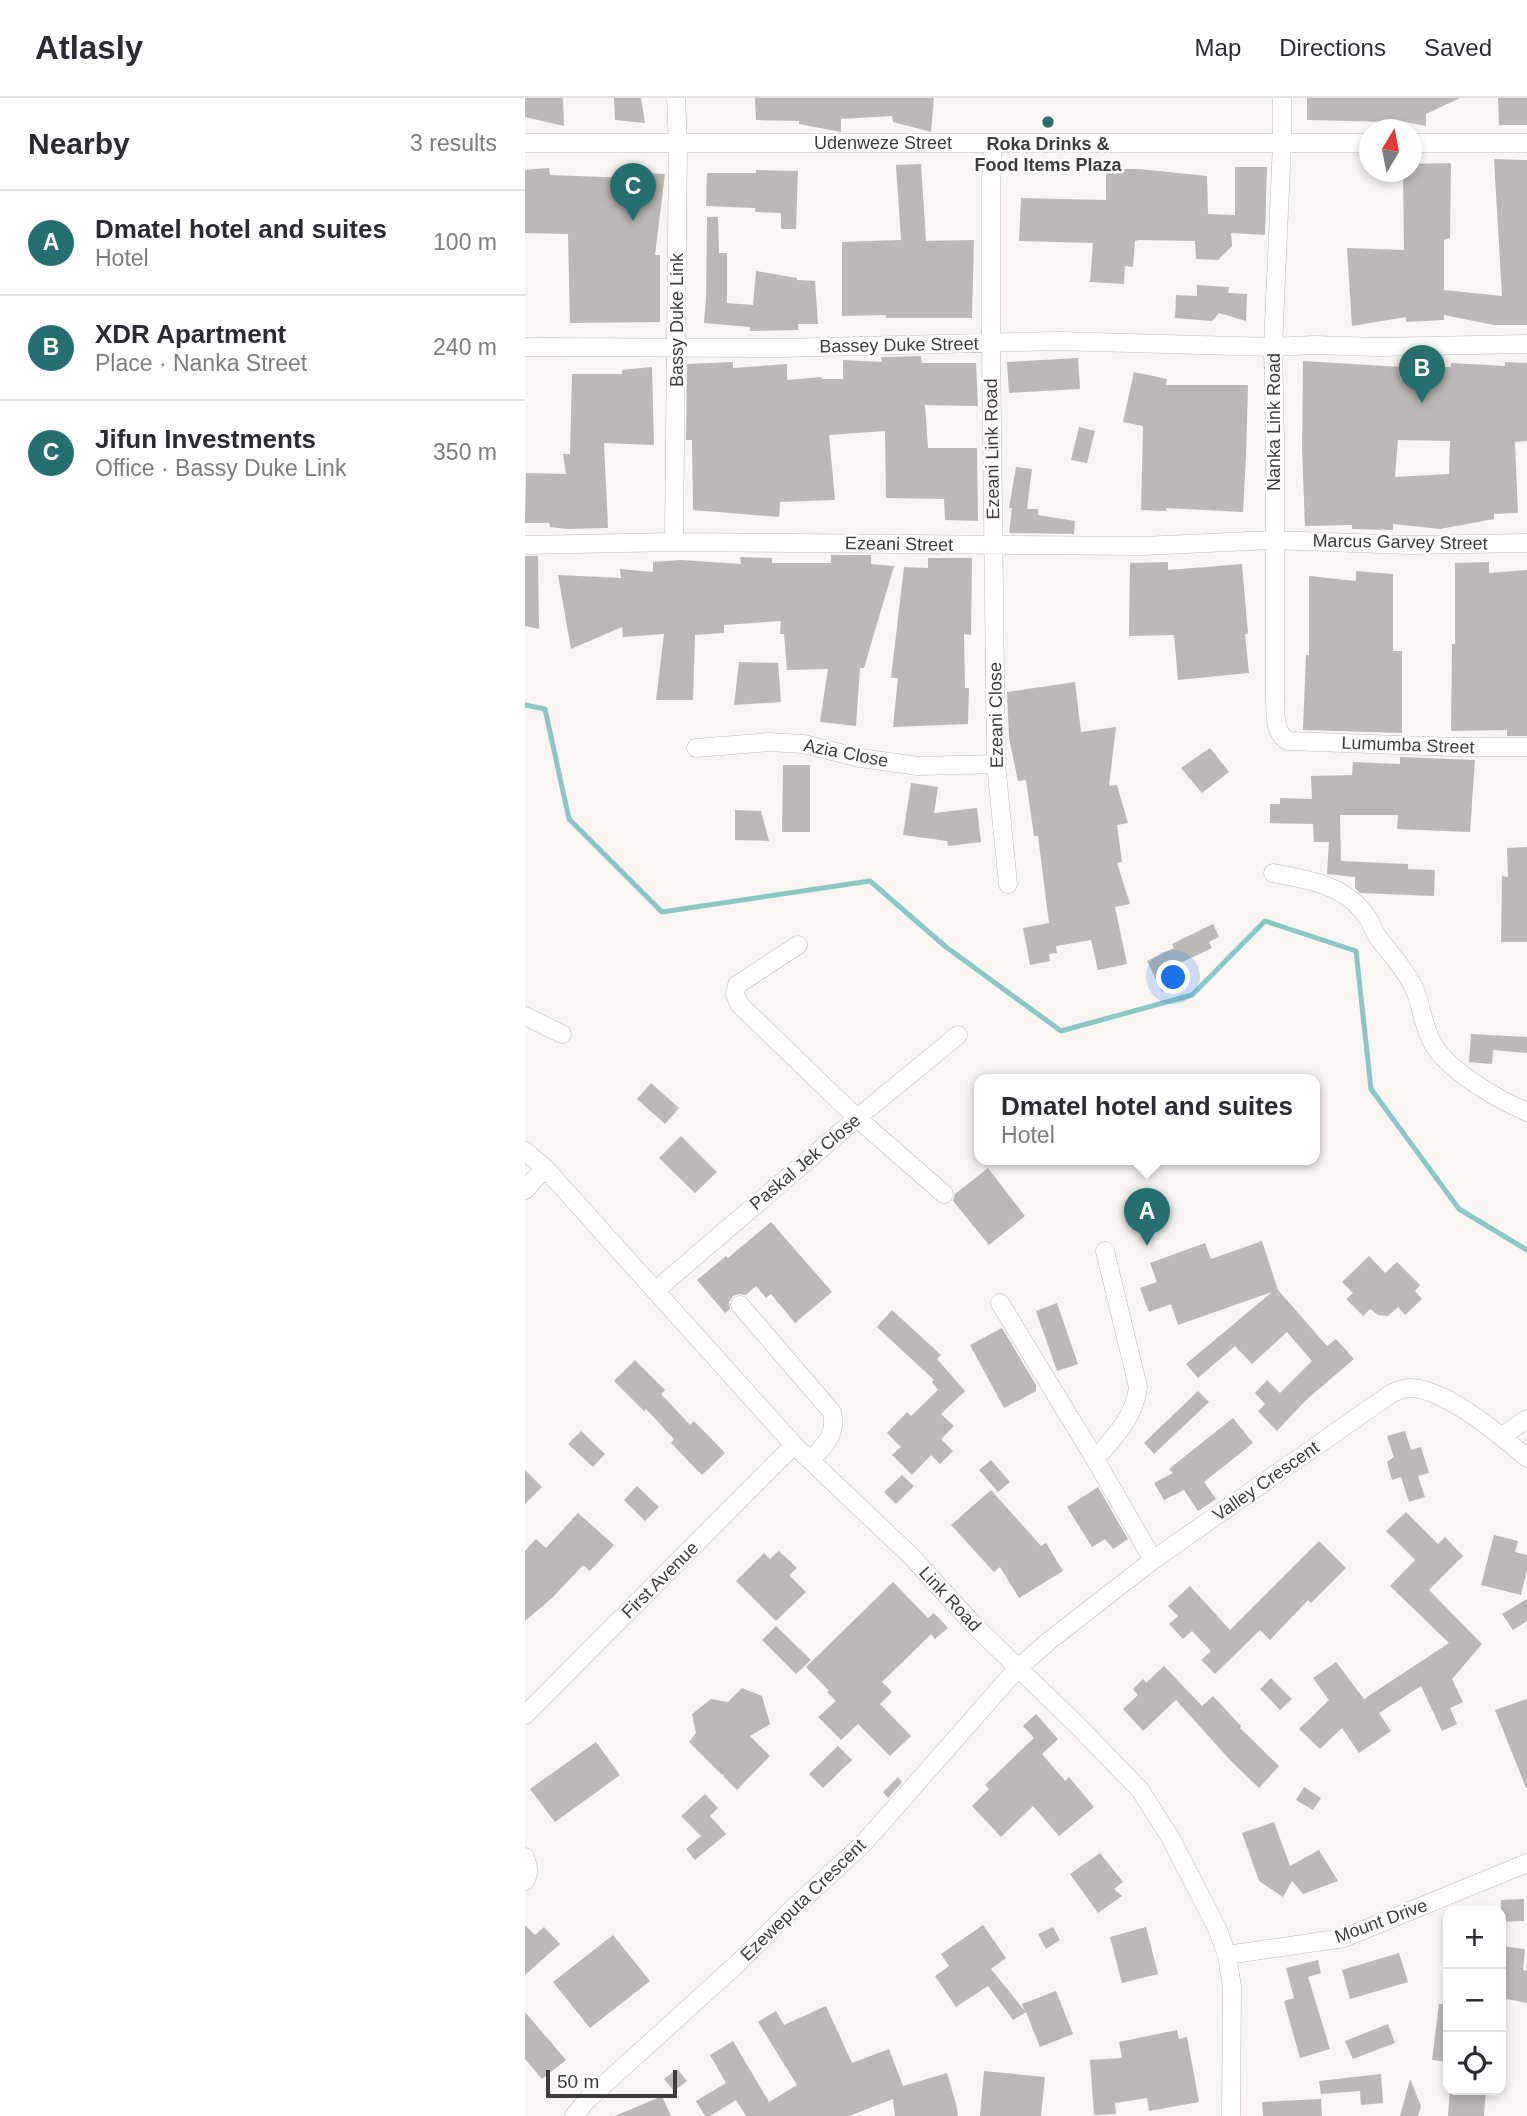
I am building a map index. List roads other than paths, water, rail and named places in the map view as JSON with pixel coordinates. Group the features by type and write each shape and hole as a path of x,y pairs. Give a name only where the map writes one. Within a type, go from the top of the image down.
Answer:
{"street":[{"name":"Bassy Duke Link","path":"674,542 678,143 676,98"},
{"name":"Nanka Link Road","path":"1282,98 1273,347 1275,697 1277,730 1281,737 1288,741"},
{"name":"Udenweze Street","path":"525,143 1359,143"},
{"path":"1422,143 1527,143"},
{"name":"Ezeani Link Road","path":"993,144 993,545"},
{"name":"Bassey Duke Street","path":"525,347 781,348 1058,341 1273,347 1527,344"},
{"name":"Ezeani Street","path":"525,545 674,542 1143,547 1274,540"},
{"name":"Marcus Garvey Street","path":"1274,540 1409,545 1527,543"},
{"name":"Ezeani Close","path":"993,545 996,764 1008,884"},
{"name":"Lumumba Street","path":"1288,741 1527,747"},
{"name":"Azia Close","path":"696,748 769,742 804,744 860,758 918,766 996,764"},
{"path":"1273,873 1306,879 1333,888 1350,898 1367,916 1377,938 1405,972 1414,988 1427,1031 1439,1052 1489,1094 1527,1112"},
{"path":"799,945 737,985 735,994 739,1004 857,1118 944,1194"},
{"path":"525,1016 562,1034"},
{"name":"Paskal Jek Close","path":"655,1291 958,1035"},
{"name":"Link Road","path":"525,1151 545,1168 795,1445 911,1556 1017,1669 1079,1727 1140,1790 1170,1836 1217,1928 1227,1955 1233,1987 1231,2116"},
{"path":"525,1190 545,1168"},
{"path":"1095,1459 1117,1434 1128,1416 1137,1397 1138,1387 1105,1251"},
{"path":"1000,1303 1153,1560"},
{"path":"740,1305 832,1412 834,1425 830,1437 811,1461"},
{"name":"Valley Crescent","path":"1017,1669 1153,1560 1399,1390 1421,1389 1452,1402 1527,1458"},
{"path":"1501,1436 1527,1419"},
{"name":"First Avenue","path":"525,1715 795,1445"},
{"name":"Ezeweputa Crescent","path":"574,2116 586,2101 737,1964 863,1844 1017,1669"},
{"path":"525,1857 528,1876 525,1881"},
{"name":"Mount Drive","path":"1227,1955 1345,1938 1527,1863"}],"waterway":[{"path":"525,705 545,709 569,819 662,912 870,881 946,947 1061,1031 1192,995 1265,921 1356,951 1371,1089 1459,1209 1527,1250"}],"place":[{"name":"Roka Drinks & Food Items Plaza","path":"1048,122"},
{"name":"Jifun Investments","path":"633,221"},
{"name":"XDR Apartment","path":"1422,403"},
{"name":"Dmatel hotel and suites","path":"1147,1246"}]}
